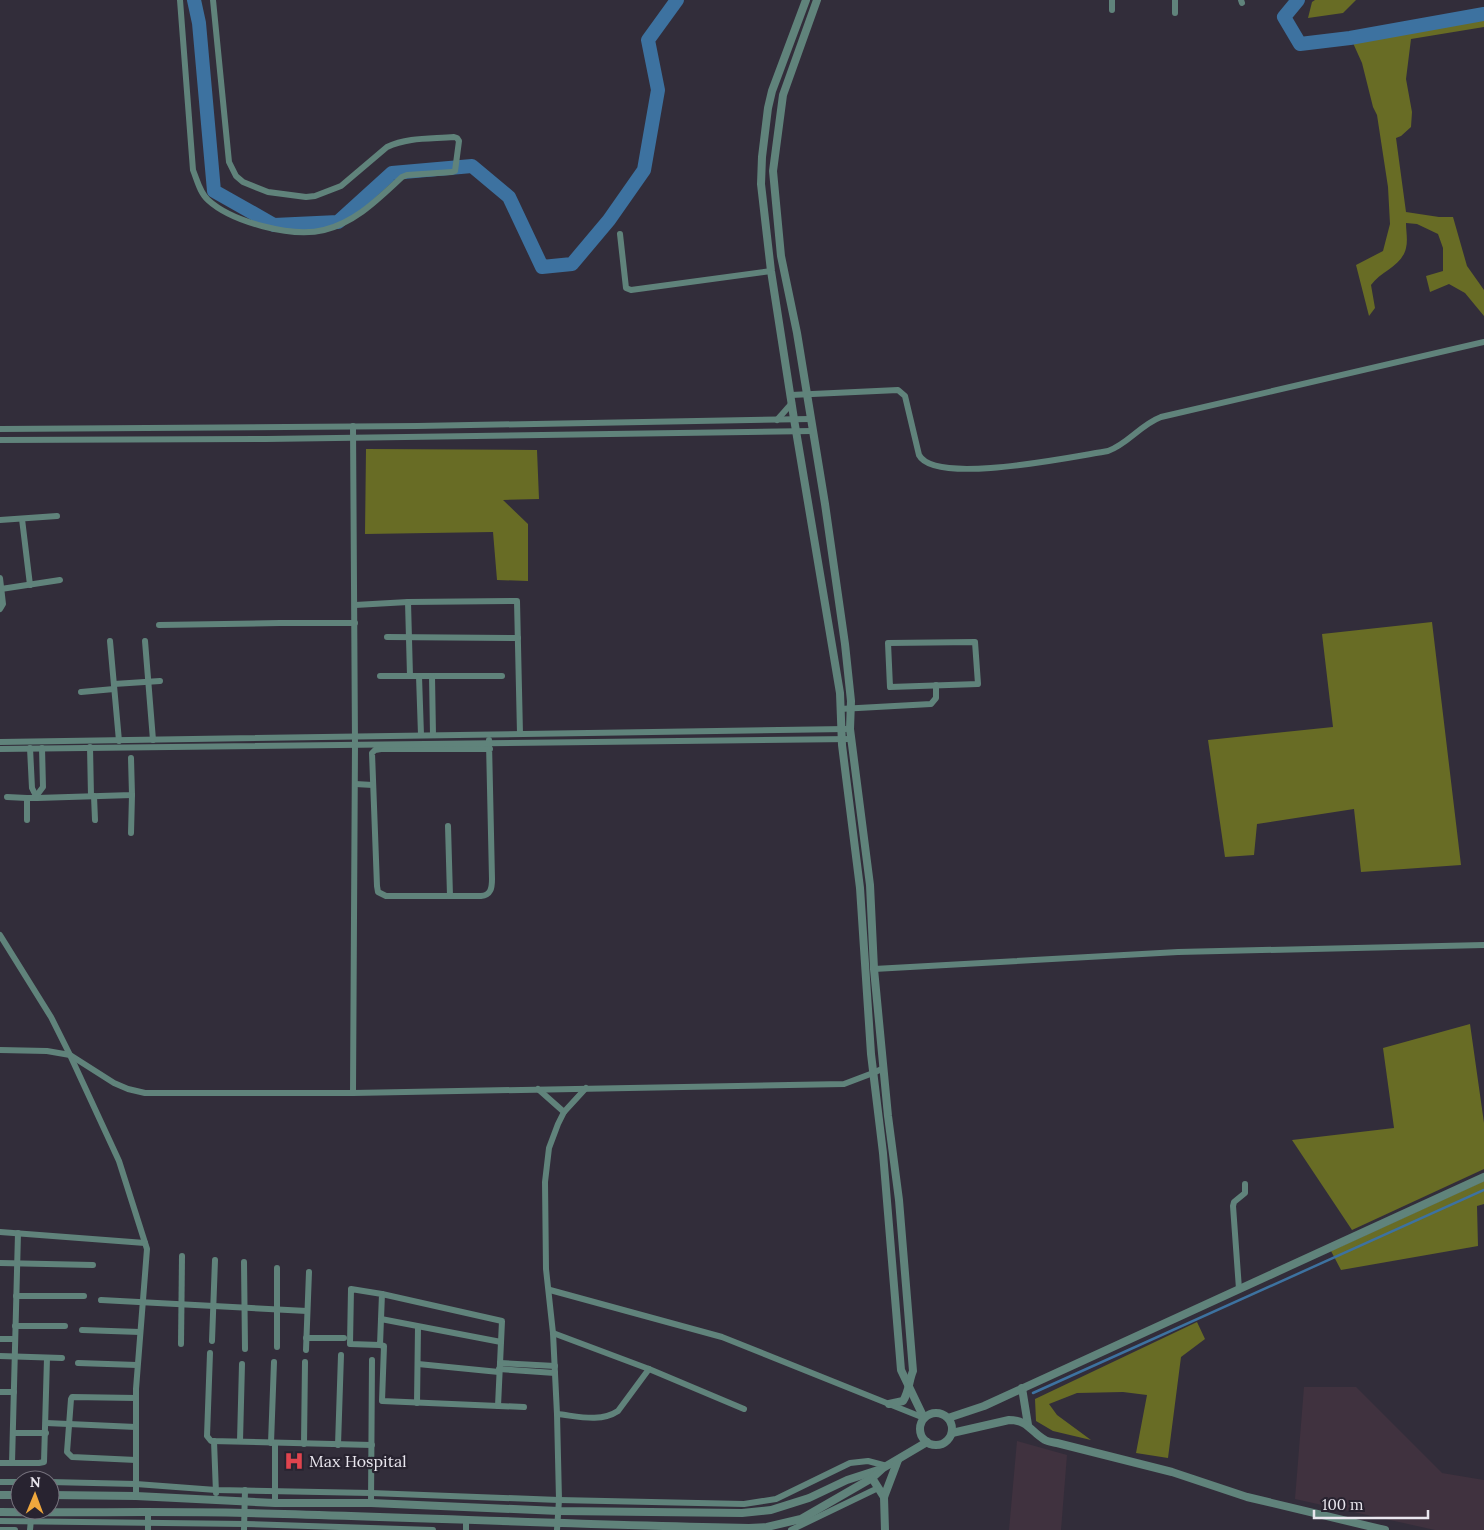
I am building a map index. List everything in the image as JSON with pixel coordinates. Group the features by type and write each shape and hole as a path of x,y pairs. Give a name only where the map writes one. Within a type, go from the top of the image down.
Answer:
{"street":[{"path":"180,0 193,170 200,188 207,199 216,206 262,226 290,232 324,230 365,210 402,177 455,171 459,141 454,137 406,140 396,143 388,147 341,186 315,196 306,197 268,192 243,182 236,176 229,162 213,0"},
{"path":"806,0 772,91 768,108 761,184 771,271 840,693 840,730 860,888 873,1073 883,1153 901,1370 924,1418"},
{"path":"817,0 783,95 773,171 781,256 825,504 845,644 851,708 851,739 870,885 874,969 899,1200 913,1370 908,1383 907,1395 903,1401 890,1404"},
{"path":"1112,0 1112,10"},
{"path":"1175,0 1175,13"},
{"path":"762,170 773,171"},
{"path":"620,234 626,288 631,290 771,271"},
{"path":"777,420 791,399 806,394 898,390 905,396 919,455 925,463 937,466 990,469 1108,451 1121,445 1143,426 1161,417 1484,342"},
{"path":"0,429 810,419"},
{"path":"353,426 355,623 353,1093"},
{"path":"0,440 256,439 812,430"},
{"path":"0,520 57,516"},
{"path":"22,519 30,585"},
{"path":"0,578 2,604 0,609"},
{"path":"1,589 60,580"},
{"path":"354,605 408,602 517,601 520,734"},
{"path":"408,602 410,676"},
{"path":"159,625 355,623"},
{"path":"387,637 518,638"},
{"path":"110,641 119,741"},
{"path":"145,641 154,740"},
{"path":"976,642 978,684 936,686 890,687 888,643 976,642"},
{"path":"380,676 502,676"},
{"path":"419,676 421,735"},
{"path":"432,676 433,735"},
{"path":"81,692 160,681"},
{"path":"840,709 931,704 936,698 936,686"},
{"path":"0,749 355,741 421,735 850,729"},
{"path":"489,735 490,746 492,888 491,892 484,896 386,896 378,892 372,756 375,750 490,746 851,739"},
{"path":"0,742 154,740 355,741 490,746"},
{"path":"30,748 32,788 37,796"},
{"path":"37,796 43,787 42,748"},
{"path":"90,748 95,820"},
{"path":"131,758 131,833"},
{"path":"355,784 373,784"},
{"path":"7,797 132,795"},
{"path":"26,798 27,820"},
{"path":"448,826 450,896"},
{"path":"0,935 51,1017 70,1055 119,1161 147,1248 136,1398 136,1496"},
{"path":"874,969 1178,952 1484,945"},
{"path":"0,1050 47,1051 70,1055 114,1083 145,1093 353,1093 844,1084 884,1068"},
{"path":"557,1527 559,1500 557,1414 550,1290 546,1269 545,1182 549,1148 564,1112 586,1088"},
{"path":"538,1089 564,1112"},
{"path":"948,1418 984,1406 1484,1176"},
{"path":"1239,1289 1233,1206 1234,1202 1245,1192 1245,1184"},
{"path":"0,1232 145,1243"},
{"path":"12,1463 18,1233"},
{"path":"181,1344 182,1256"},
{"path":"212,1341 215,1260"},
{"path":"244,1262 245,1349"},
{"path":"0,1263 93,1265"},
{"path":"276,1347 277,1268"},
{"path":"306,1350 309,1272"},
{"path":"498,1406 502,1321 382,1294 351,1289 350,1344 384,1346 382,1401 417,1403 524,1407"},
{"path":"550,1290 722,1337 924,1418"},
{"path":"380,1345 382,1294"},
{"path":"16,1296 84,1296"},
{"path":"101,1300 307,1311"},
{"path":"381,1319 501,1342"},
{"path":"16,1326 65,1326"},
{"path":"417,1403 418,1327"},
{"path":"82,1330 140,1332"},
{"path":"553,1333 649,1369 744,1409"},
{"path":"306,1338 344,1338"},
{"path":"0,1339 15,1339"},
{"path":"210,1353 208,1439 214,1441 372,1446"},
{"path":"338,1444 340,1355"},
{"path":"0,1356 62,1358"},
{"path":"0,1463 44,1462 46,1358"},
{"path":"371,1504 372,1360"},
{"path":"274,1362 273,1443 275,1503"},
{"path":"304,1444 306,1362"},
{"path":"78,1363 138,1364"},
{"path":"240,1441 242,1364"},
{"path":"418,1364 555,1369"},
{"path":"557,1414 600,1418 612,1415 618,1411 649,1369"},
{"path":"1022,1388 1028,1425"},
{"path":"0,1392 14,1392"},
{"path":"136,1398 72,1397 68,1424 67,1452 69,1456 136,1460"},
{"path":"934,1413 939,1413 948,1418 952,1433 946,1442 941,1444 930,1444 927,1442 920,1432 924,1418 934,1413"},
{"path":"952,1433 1015,1420 1028,1425 1045,1440 1172,1472 1247,1497 1385,1530"},
{"path":"46,1423 136,1427"},
{"path":"13,1433 46,1433"},
{"path":"214,1441 216,1500"},
{"path":"60,1495 136,1496 275,1503 371,1504 558,1511 742,1513 772,1510 809,1498 847,1480 885,1467 927,1442"},
{"path":"885,1530 884,1497 898,1460"},
{"path":"60,1482 136,1484 216,1490 371,1493 559,1500 753,1503 776,1499 850,1463 868,1461 885,1467"},
{"path":"60,1515 148,1512 245,1513 466,1520 557,1527 749,1528 783,1524 801,1519 872,1478 885,1467"},
{"path":"872,1478 884,1497"},
{"path":"791,1530 878,1488"},
{"path":"245,1490 245,1527"},
{"path":"148,1512 148,1530"},
{"path":"60,1517 245,1527 433,1530"},
{"path":"466,1520 466,1530"},
{"path":"0,1530 15,1530"}],"shaded area":[{"path":"1304,1387 1356,1387 1442,1473 1484,1480 1484,1530 1435,1530 1295,1499"},
{"path":"1017,1441 1067,1455 1061,1530 1009,1530"}],"green space":[{"path":"1315,0 1356,0 1343,13 1308,18 1312,2"},
{"path":"1484,18 1484,27 1411,39 1406,79 1412,112 1411,127 1396,138 1406,212 1453,217 1467,266 1484,290 1484,316 1465,293 1449,284 1430,292 1426,276 1443,271 1443,248 1438,234 1417,224 1406,223 1407,242 1404,254 1396,264 1371,285 1375,308 1369,316 1356,265 1383,251 1390,224 1388,187 1377,115 1373,107 1362,63 1353,43 1397,33"},
{"path":"366,449 537,450 539,499 503,500 528,524 528,581 497,580 493,532 365,534"},
{"path":"1432,622 1461,865 1361,872 1354,809 1257,824 1254,855 1225,857 1208,740 1333,727 1322,634"},
{"path":"1470,1024 1484,1123 1484,1169 1352,1230 1292,1140 1394,1128 1383,1048"},
{"path":"1484,1181 1484,1204 1477,1206 1478,1246 1341,1270 1331,1251"},
{"path":"1197,1322 1205,1339 1181,1357 1168,1458 1136,1453 1147,1395 1123,1392 1077,1393 1049,1404 1057,1415 1091,1440 1053,1431 1036,1421 1035,1399"}],"waterway":[{"path":"194,0 199,23 214,191 274,225 338,222 392,173 472,166 509,197 542,267 572,264 609,220 644,170 658,90 648,40 677,0"},
{"path":"1298,0 1284,17 1300,44 1350,38 1484,14"},
{"path":"1033,1393 1484,1190"}],"place":[{"name":"Max Hospital","path":"294,1461"}]}
